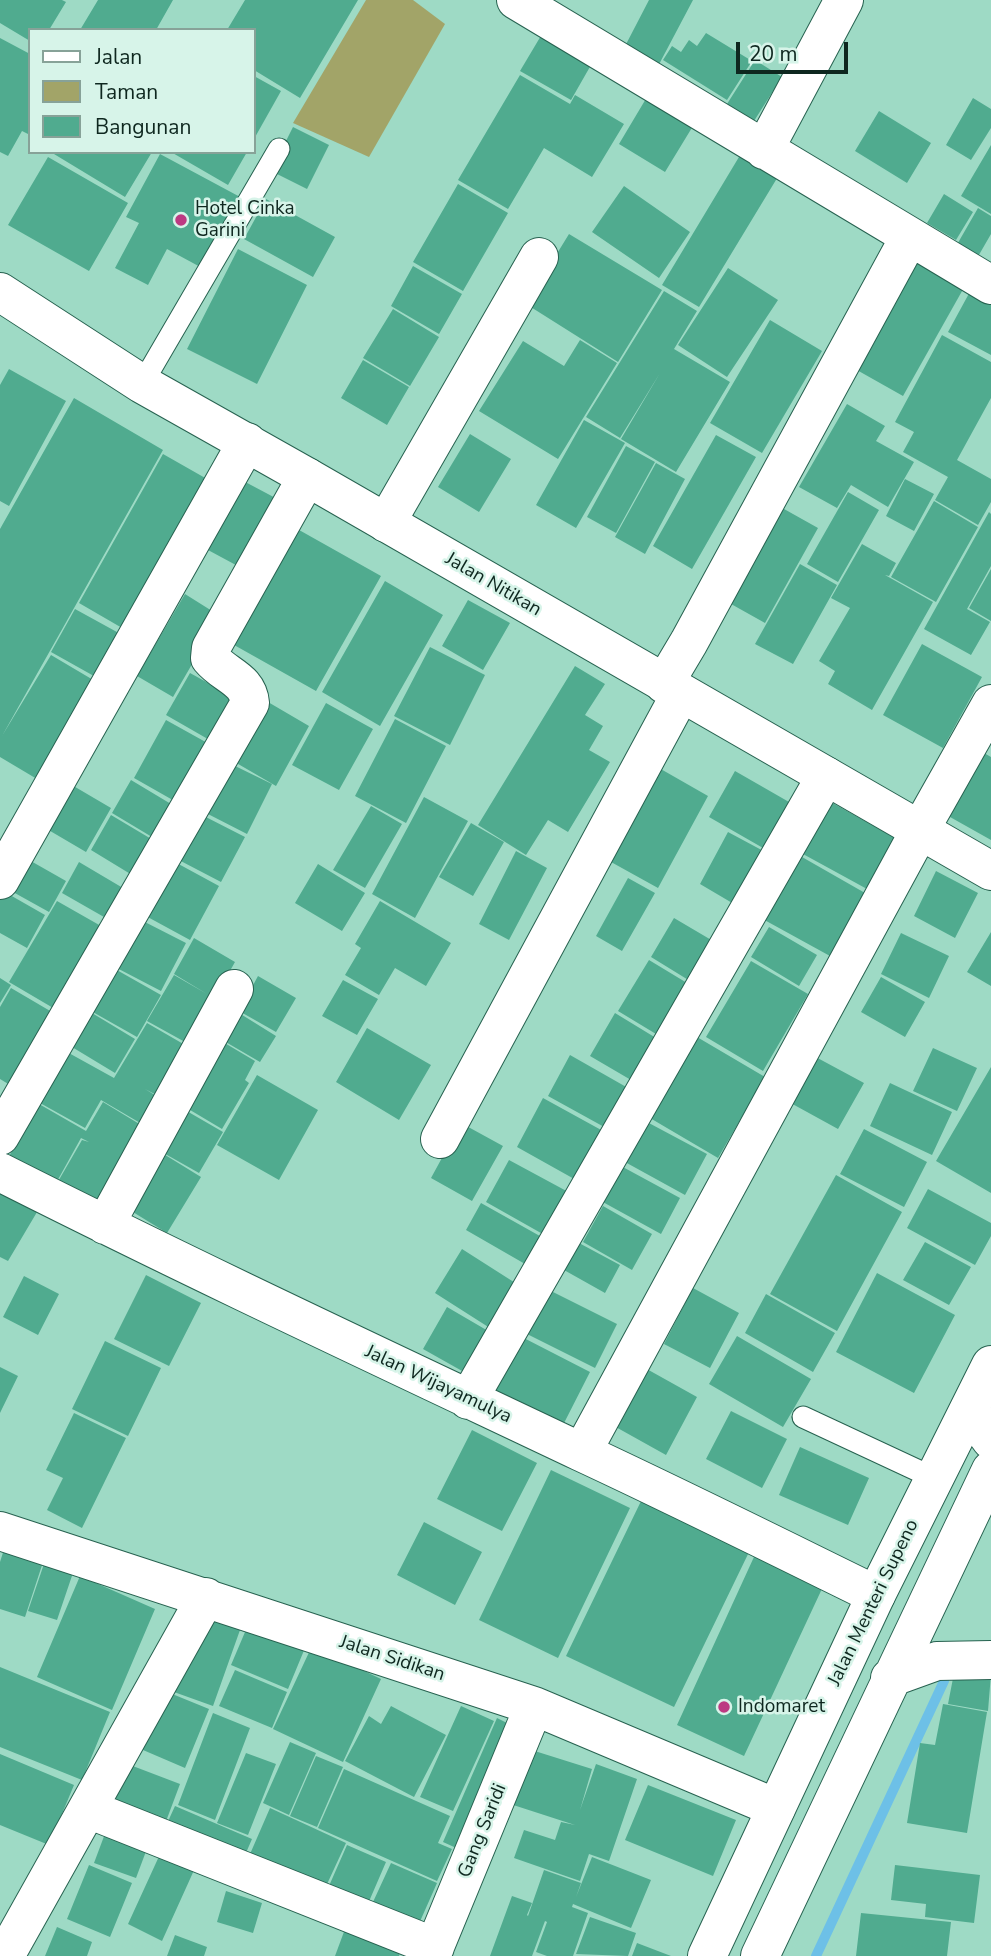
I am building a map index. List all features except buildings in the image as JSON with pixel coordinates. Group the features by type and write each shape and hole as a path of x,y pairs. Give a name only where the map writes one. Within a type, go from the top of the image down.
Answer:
{"street":[{"path":"516,0 991,285"},
{"path":"764,150 844,0"},
{"path":"440,1139 673,688 689,642 909,238"},
{"path":"386,523 539,257"},
{"name":"Jalan Nitikan","path":"0,292 142,384 991,871"},
{"path":"0,880 247,442"},
{"path":"0,1136 250,703 249,693 244,685 219,670 210,658 211,648 307,477"},
{"path":"582,1452 991,704"},
{"path":"468,1400 826,776"},
{"path":"105,1225 234,989"},
{"name":"Jalan Wijayamulya","path":"0,1172 876,1595"},
{"name":"Jalan Menteri Supeno","path":"707,1956 876,1595 936,1479 980,1425 991,1365"},
{"path":"760,1956 991,1470"},
{"name":"Jalan Sidikan","path":"0,1531 534,1706 776,1808"},
{"path":"4,1950 88,1809 206,1597"},
{"path":"890,1678 937,1661 991,1660"},
{"name":"Gang Saridi","path":"433,1952 534,1706"},
{"path":"88,1809 433,1952"}],"lane":[{"path":"142,384 279,149"},
{"path":"803,1417 936,1479"}],"green space":[{"path":"366,0 413,0 445,24 369,157 293,123"}],"waterway":[{"path":"816,1956 944,1681"}],"place":[{"name":"Hotel Cinka Garini","path":"181,220"},
{"name":"Indomaret","path":"724,1707"}]}
